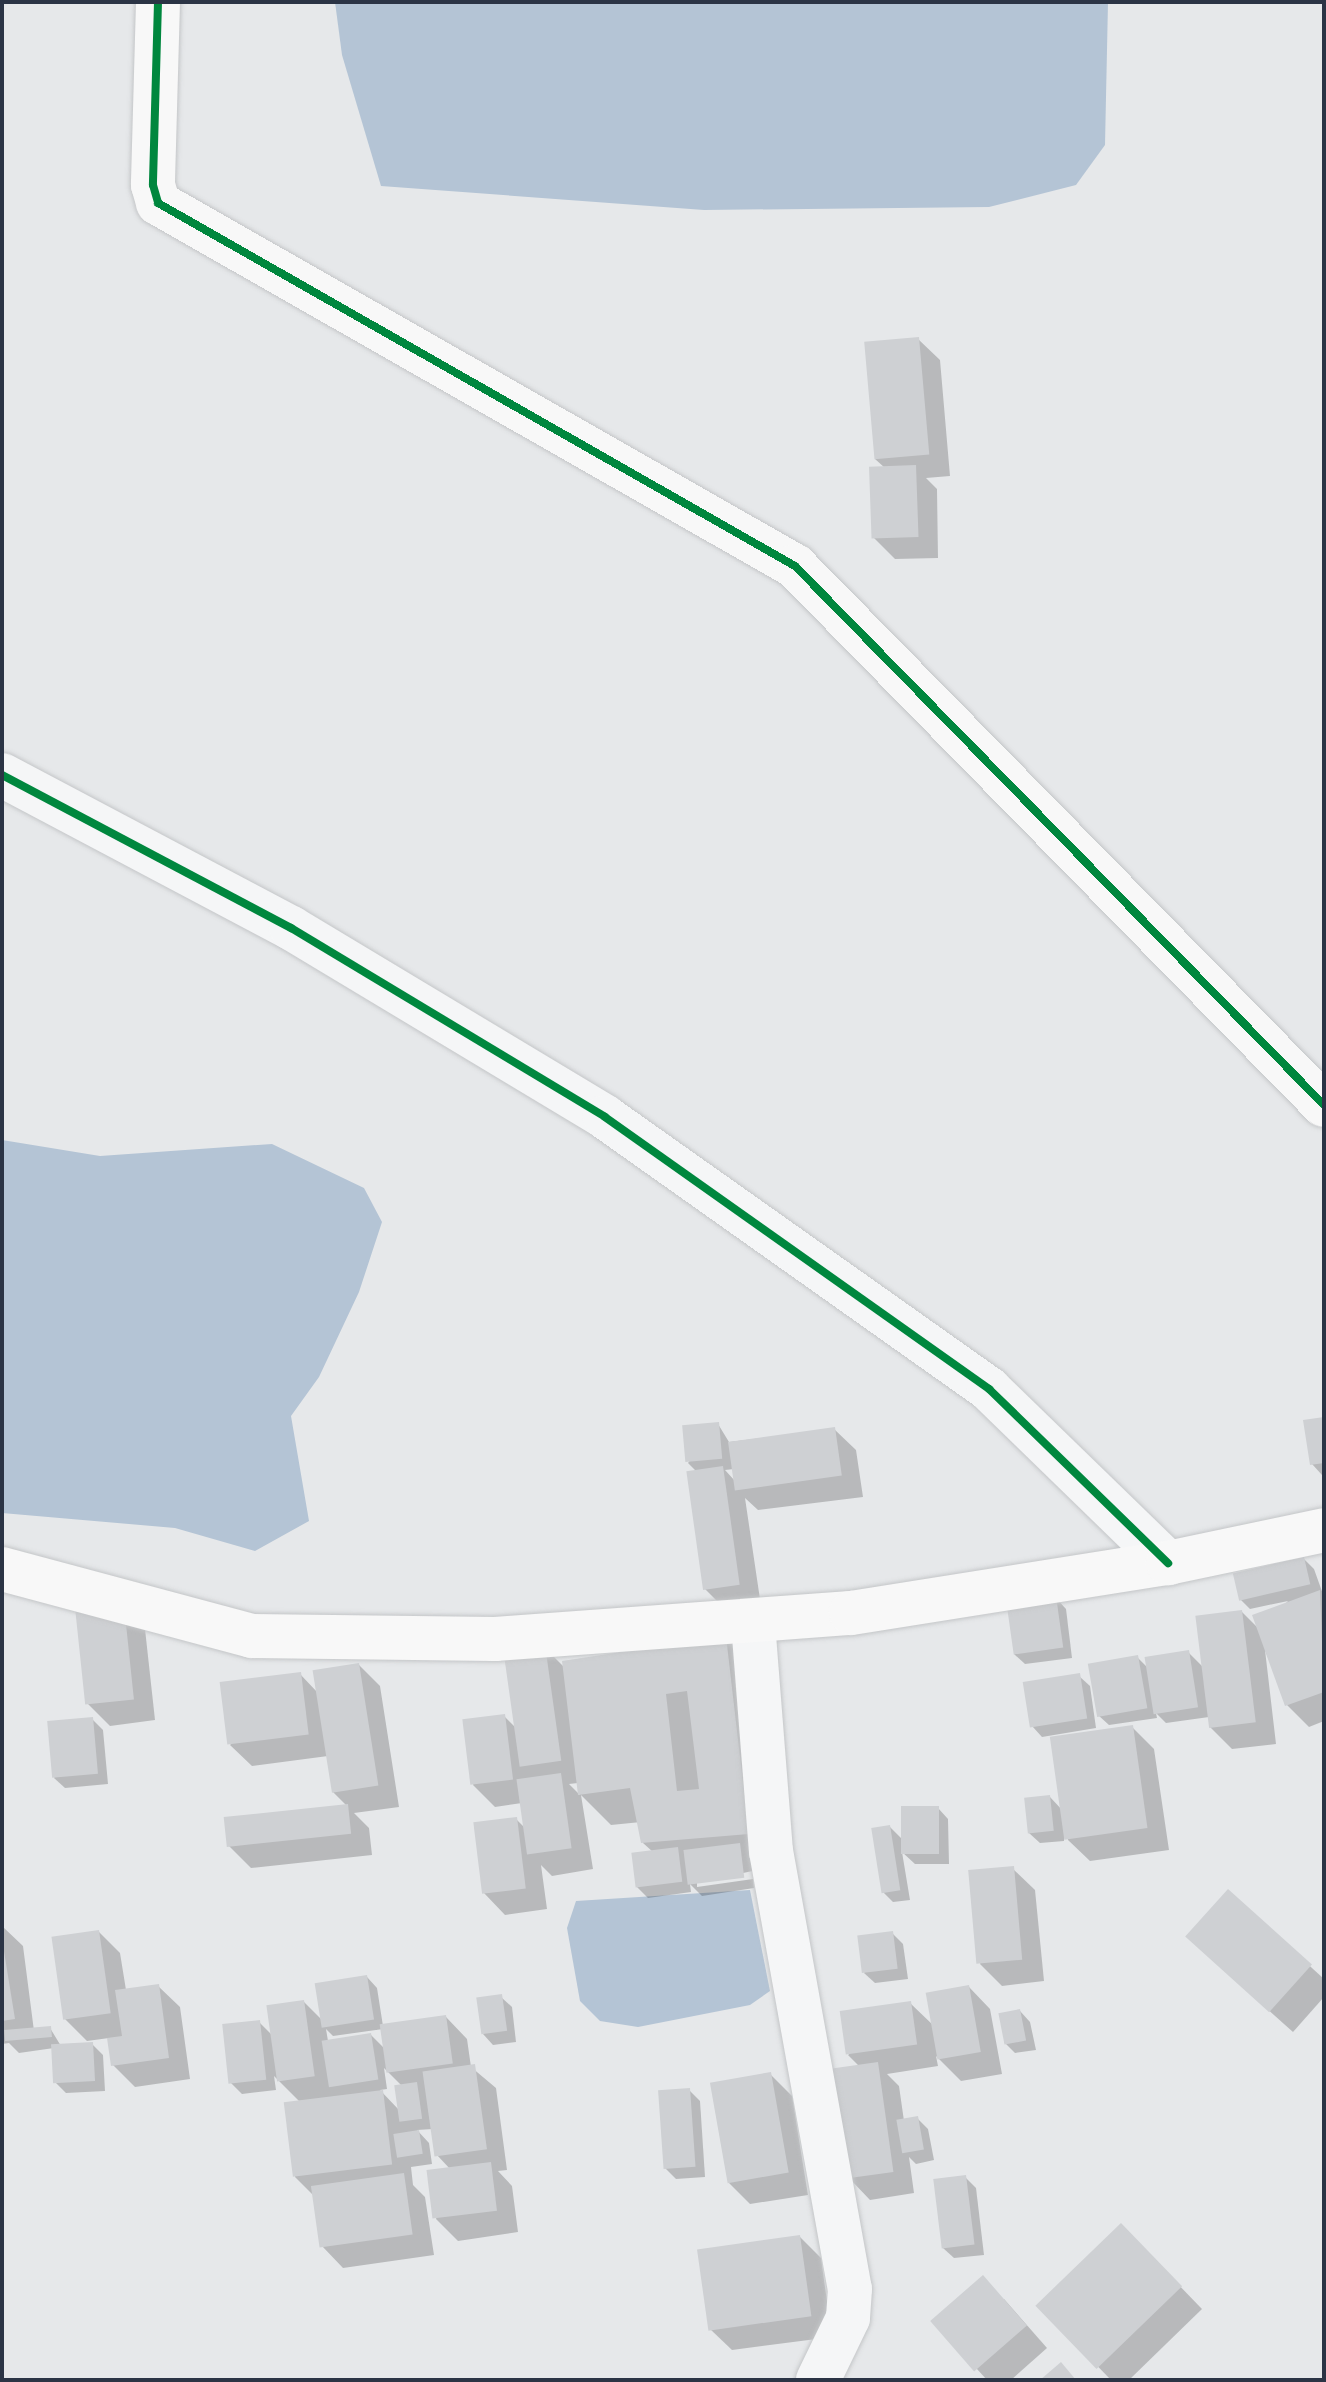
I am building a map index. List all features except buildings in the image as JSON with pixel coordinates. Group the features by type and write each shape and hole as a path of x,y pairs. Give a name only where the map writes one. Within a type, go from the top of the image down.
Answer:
{"street":[{"path":"158,2 153,185 158,203 795,566 1324,1105"},
{"path":"2,775 291,928 605,1117 989,1389 1168,1563"},
{"path":"2,1569 252,1636 495,1639 753,1623 851,1613 1168,1563 1324,1530"},
{"path":"753,1623 771,1851 850,2289 848,2318 818,2380"}],"water":[{"path":"335,2 1108,2 1105,145 1076,185 989,207 704,210 381,186 342,55"},
{"path":"2,1140 100,1156 272,1144 364,1188 382,1222 359,1292 319,1377 291,1416 309,1521 255,1551 175,1528 2,1513"},
{"path":"750,1890 770,1991 750,2005 638,2027 600,2021 580,2001 567,1928 576,1901"}],"cycle path":[{"path":"158,2 153,185 158,203 795,566 1324,1105"},
{"path":"2,775 291,928 605,1117 989,1389 1168,1563"}]}
